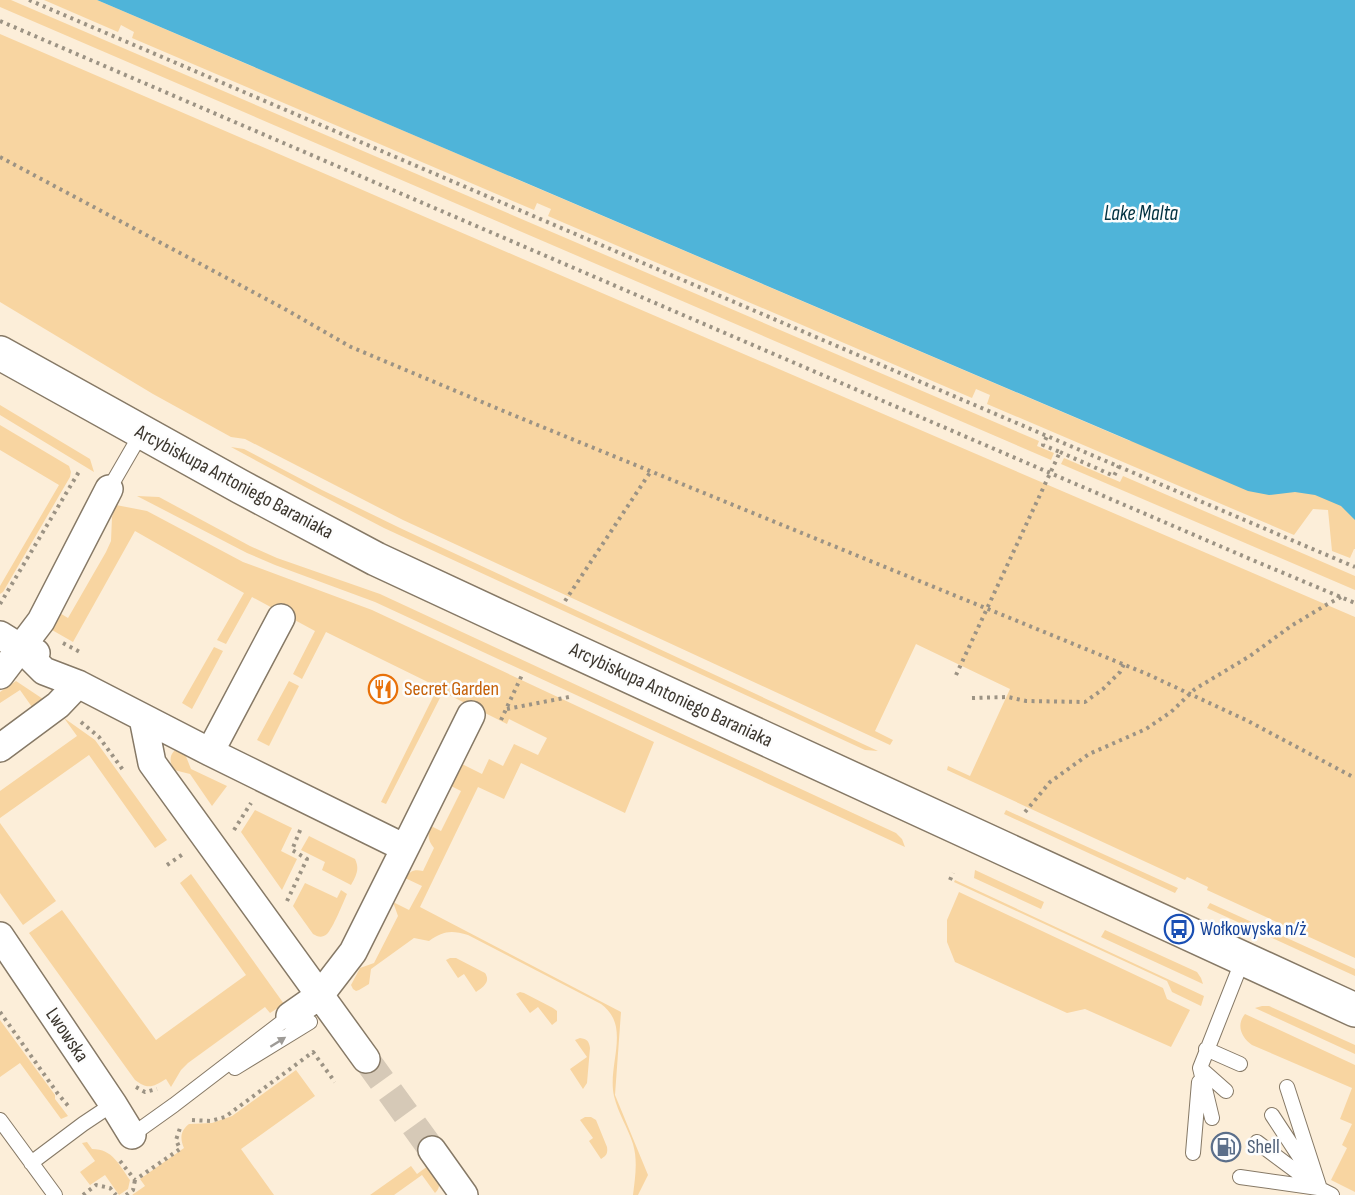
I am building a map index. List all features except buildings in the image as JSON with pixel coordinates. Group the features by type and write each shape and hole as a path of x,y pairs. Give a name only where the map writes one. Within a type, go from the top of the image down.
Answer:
{"street":[{"name":"Arcybiskupa Antoniego Baraniaka","path":"0,353 387,564 1355,1010"},
{"path":"0,675 15,636 109,489"},
{"path":"210,752 281,618"},
{"path":"15,636 44,671 78,684 405,848"},
{"path":"0,748 58,705 78,684"},
{"path":"312,1010 353,952 471,715"},
{"path":"143,718 152,763 312,1010 366,1059"},
{"name":"Lwowska","path":"0,936 132,1135"},
{"path":"432,1150 464,1195"}],"lane":[{"path":"109,489 142,432"},
{"path":"1193,1153 1200,1068 1206,1048 1244,959"},
{"path":"132,1135 312,1010"},
{"path":"174,1105 312,1010"},
{"path":"1206,1048 1240,1064"},
{"path":"1200,1068 1226,1090"},
{"path":"1200,1068 1212,1118"},
{"path":"1287,1087 1326,1192"},
{"path":"31,1163 82,1124 113,1104"},
{"path":"1272,1115 1326,1192"},
{"path":"0,1120 55,1195"},
{"path":"1257,1142 1326,1192"},
{"path":"1240,1177 1326,1192"}],"path":[{"path":"29,0 1355,567"},
{"path":"0,21 1355,603"},
{"path":"0,157 283,308 351,347 1124,664 1248,721 1355,778"},
{"path":"1047,436 1043,445 1114,476 1119,466"},
{"path":"957,675 1059,452"},
{"path":"0,604 80,470"},
{"path":"565,601 651,471"},
{"path":"1025,812 1050,782 1089,754 1146,729 1171,712 1189,693 1250,656 1326,604 1342,597"},
{"path":"972,698 1008,697 1026,701 1085,702 1103,690 1120,672 1124,664"},
{"path":"501,720 522,675"},
{"path":"507,709 569,697"},
{"path":"58,705 99,737 125,773"},
{"path":"234,830 252,803 244,798"},
{"path":"287,902 307,859 292,850 302,828 292,823"},
{"path":"167,865 183,854 177,845"},
{"path":"950,880 953,873"},
{"path":"0,1012 71,1109"},
{"path":"186,1121 210,1121 225,1117 313,1052 335,1082"},
{"path":"126,1195 133,1190 135,1180"},
{"path":"83,1195 96,1185 110,1188 116,1195"}],"shaded area":[{"path":"0,0 11,0 1039,441 1037,446 1054,453 1051,460 0,7"},
{"path":"44,0 97,0 1130,441 1158,441 1355,491 1355,549 1350,558 1332,551 1328,510 1313,509 1294,535 987,404 990,395 976,389 972,398 548,216 551,209 537,203 534,210 132,38 134,32 121,25 118,32"},
{"path":"0,34 1355,617 1355,958 1207,890 1208,887 1187,877 1185,880 947,770 948,766 970,776 1010,689 916,644 875,731 893,740 890,745 403,520 245,439 231,437 153,394 0,302"},
{"path":"0,405 90,459 94,472 0,415"},
{"path":"0,425 69,466 71,472 0,594 0,586 59,485 0,450"},
{"path":"231,447 244,449 400,528 878,751 865,750 384,528"},
{"path":"1064,458 1120,482 1123,476 1355,576 1355,590 1061,464"},
{"path":"137,496 159,497 277,558 380,594 896,833 902,839 905,847 375,602 247,553"},
{"path":"116,505 147,511 243,562 372,610 654,742 625,813 521,763 504,799 478,787 420,907 621,1012 615,1095 648,1175 638,1195 633,1195 636,1170 635,1150 614,1096 616,1027 611,1014 601,1004 468,935 457,932 443,933 429,941 414,938 371,969 369,984 356,991 351,985 360,968 374,963 398,916 393,902 409,910 422,886 405,878 412,871 423,871 434,848 429,838 431,826 441,831 461,791 451,786 462,764 482,774 489,759 503,766 514,744 538,755 547,738 509,719 507,724 443,692 386,804 381,802 438,687 326,632 302,679 293,674 315,631 252,597 226,644 217,640 244,593 135,531 73,642 52,630 54,621 58,612 68,618 106,552 111,541 112,517"},
{"path":"214,647 223,651 192,709 182,703"},
{"path":"16,681 43,699 32,707 20,690 0,703 0,692"},
{"path":"289,681 299,686 269,746 257,740"},
{"path":"64,718 95,740 167,840 155,848 89,755 0,818 0,791 77,736"},
{"path":"178,750 185,754 191,769 227,786 212,806 190,774 174,770 171,756 174,751"},
{"path":"255,810 292,828 281,851 297,859 282,890 241,832"},
{"path":"1006,810 1178,888 1175,893 1004,814"},
{"path":"0,823 56,901 23,925 0,893"},
{"path":"309,836 355,859 357,869 351,885 322,870 325,862 301,850"},
{"path":"975,870 1044,902 1041,909 974,878"},
{"path":"191,874 284,1004 270,1013 265,1007 188,1063 171,1087 166,1079 147,1086 135,1080 29,933 62,910 156,1040 246,975 180,883"},
{"path":"955,880 1204,996 1201,1006 1172,992 1167,981 954,882"},
{"path":"305,883 337,898 341,890 347,894 332,926 323,936 313,934 293,906"},
{"path":"959,892 1163,988 1167,999 1190,1010 1171,1047 1085,1009 1067,1013 955,962 947,942 947,920"},
{"path":"1210,903 1355,969 1355,976 1207,908"},
{"path":"1105,930 1197,972 1203,984 1101,937"},
{"path":"456,958 485,973 487,979 485,984 476,992 464,974 458,978 446,960"},
{"path":"520,992 557,1011 557,1021 552,1025 538,1007 530,1013 516,994"},
{"path":"1269,1006 1355,1045 1355,1054 1255,1008"},
{"path":"1245,1014 1355,1065 1355,1192 1331,1180 1347,1148 1342,1145 1352,1124 1340,1119 1352,1088 1252,1045 1245,1038 1240,1027"},
{"path":"0,1020 68,1116 61,1119 20,1063 0,1077"},
{"path":"580,1038 587,1041 590,1048 587,1083 583,1089 570,1069 587,1057 575,1040"},
{"path":"296,1070 315,1096 241,1149 274,1195 132,1195 145,1186 140,1179 184,1148 182,1135 189,1124 212,1123 232,1116"},
{"path":"585,1117 596,1120 607,1147 606,1154 601,1159 589,1141 593,1138 580,1120"},
{"path":"87,1142 92,1149 105,1152 115,1159 130,1180 128,1189 119,1195 105,1175 90,1185 80,1172 95,1161 82,1143"},
{"path":"411,1166 417,1174 428,1166 439,1183 435,1193 422,1175 394,1195 370,1195"}],"water":[{"name":"Lake Malta","path":"97,0 1355,0 1355,520 1341,506 1315,495 1295,492 1269,495 1248,491"}],"tunnel":[{"path":"366,1059 432,1150"}],"place":[{"name":"Secret Garden","path":"383,689"},
{"name":"Wołkowyska n/ż","path":"1179,929"},
{"name":"Shell","path":"1226,1147"}]}
